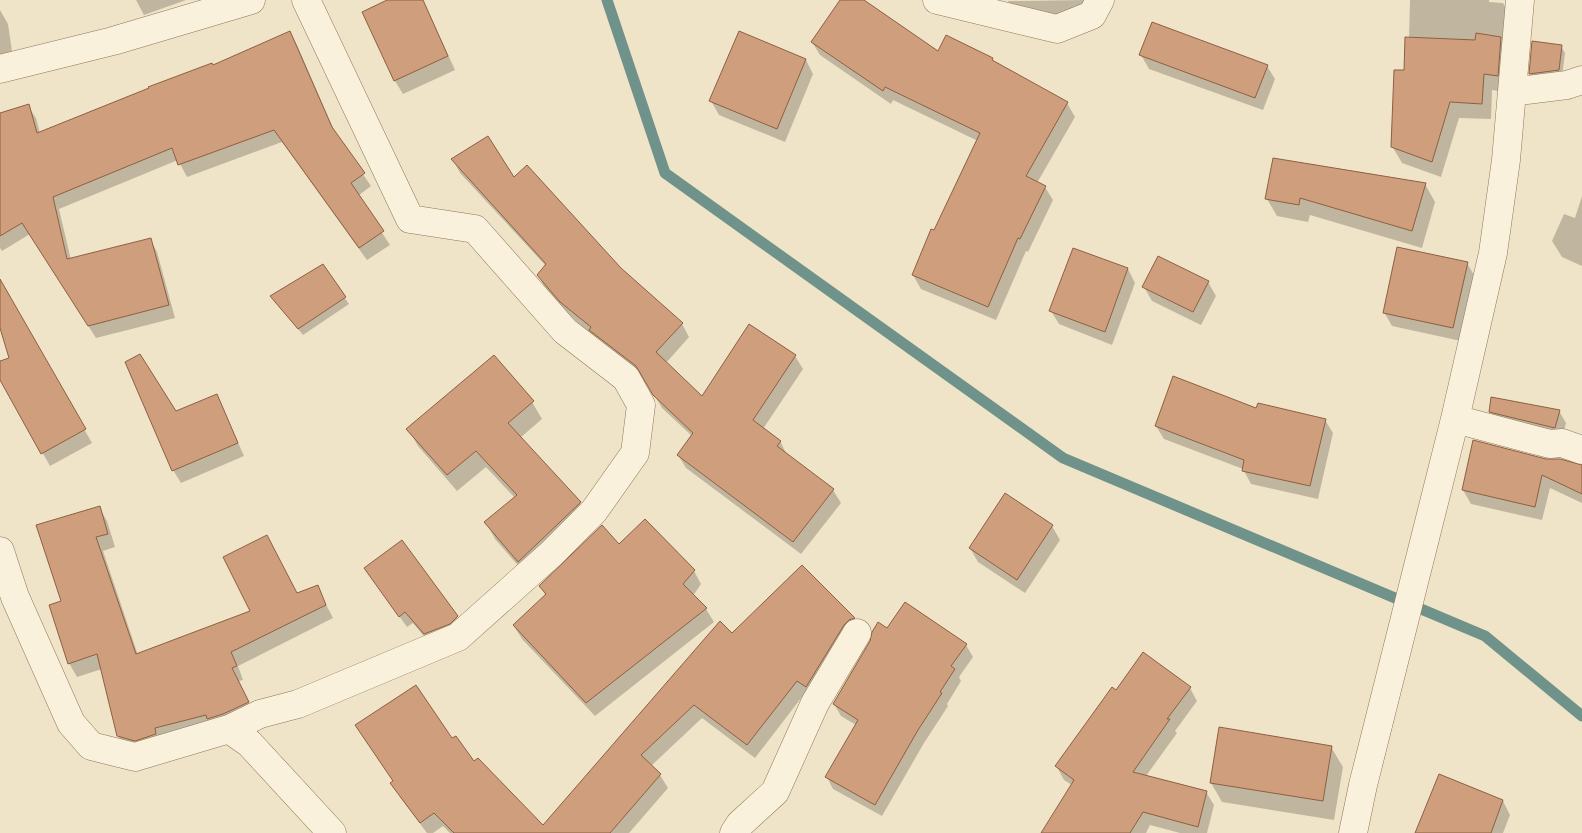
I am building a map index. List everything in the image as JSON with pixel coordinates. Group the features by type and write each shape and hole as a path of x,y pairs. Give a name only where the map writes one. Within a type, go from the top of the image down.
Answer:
{"street":[{"path":"0,70 113,42 251,0"},
{"path":"0,551 15,597 71,723 90,746 135,757 239,736 260,714 298,704 458,637 552,554 594,511 635,453 641,405 626,378 565,331 475,229 410,219 306,0"},
{"path":"937,0 1057,29 1092,16 1100,0"},
{"path":"1353,833 1362,785 1455,419 1493,253 1506,160 1520,0"},
{"path":"1512,92 1567,85 1582,80"},
{"path":"1455,419 1550,444 1562,443 1582,450"},
{"path":"734,833 740,824 775,792 815,703 857,633"},
{"path":"239,736 332,833"}],"building":[{"path":"387,0 423,0 448,56 394,81 362,12"},
{"path":"840,0 864,0 938,51 946,35 993,58 992,60 1068,102 1026,176 1046,186 1020,239 1018,238 988,307 912,275 931,229 934,230 980,133 885,87 883,91 811,42"},
{"path":"1152,22 1268,65 1255,98 1139,55"},
{"path":"290,31 332,127 365,173 351,183 384,231 359,248 274,130 178,165 172,148 53,197 67,259 151,238 169,305 88,326 22,223 0,236 0,113 29,104 37,133 148,87 212,63 213,65"},
{"path":"739,31 806,59 777,129 709,101"},
{"path":"1476,33 1501,37 1498,76 1484,74 1482,104 1450,102 1432,162 1391,147 1394,70 1404,70 1405,37 1475,40"},
{"path":"1532,41 1562,45 1559,70 1529,74"},
{"path":"488,136 514,177 527,165 621,268 683,323 656,352 702,396 749,324 796,355 753,420 781,441 777,446 834,489 793,542 677,455 693,433 653,395 636,366 589,330 591,327 560,302 537,275 546,264 451,159"},
{"path":"1273,158 1426,183 1412,231 1300,198 1299,205 1265,199"},
{"path":"1397,247 1468,262 1453,328 1383,313"},
{"path":"1073,248 1128,268 1105,332 1049,311"},
{"path":"1158,256 1209,281 1193,312 1142,287"},
{"path":"323,264 346,297 298,329 270,296"},
{"path":"0,279 86,429 41,454 0,380 0,361 9,358 0,328"},
{"path":"140,354 176,411 217,394 238,443 172,471 125,362"},
{"path":"494,355 534,401 508,423 581,502 518,562 484,522 517,495 476,451 447,475 406,429"},
{"path":"1173,376 1256,408 1258,403 1326,419 1310,486 1242,471 1244,460 1155,426"},
{"path":"1491,397 1560,410 1555,428 1489,412"},
{"path":"1473,440 1546,459 1560,459 1582,465 1582,494 1542,475 1535,507 1462,490"},
{"path":"1005,493 1053,525 1017,580 969,548"},
{"path":"100,506 108,534 96,537 136,654 250,611 223,557 267,535 297,593 318,585 326,605 231,652 237,666 232,668 249,702 207,719 206,715 155,728 156,734 135,741 117,736 97,654 68,664 49,605 61,601 36,525"},
{"path":"645,519 695,570 683,584 707,608 586,703 513,625 546,594 539,586 602,525 619,544"},
{"path":"402,540 458,616 450,624 424,634 405,612 399,617 364,568"},
{"path":"802,565 855,618 849,620 844,625 806,687 797,681 747,745 694,705 641,755 661,774 610,833 454,833 434,813 420,823 390,783 393,781 355,725 416,685 452,738 456,736 474,761 478,758 543,825 720,621 732,633"},
{"path":"905,602 967,644 951,666 955,669 940,692 942,693 918,730 875,805 825,777 858,720 833,704 870,641 872,632 878,622 887,628"},
{"path":"1143,652 1191,687 1167,719 1170,719 1133,772 1207,791 1198,827 1143,812 1130,833 1041,833 1074,780 1055,766 1112,687 1116,690"},
{"path":"1219,727 1332,746 1323,801 1210,783"},
{"path":"1439,774 1503,800 1491,833 1415,833"}],"waterway":[{"path":"607,0 665,173 1063,458 1485,636 1582,716"}]}
